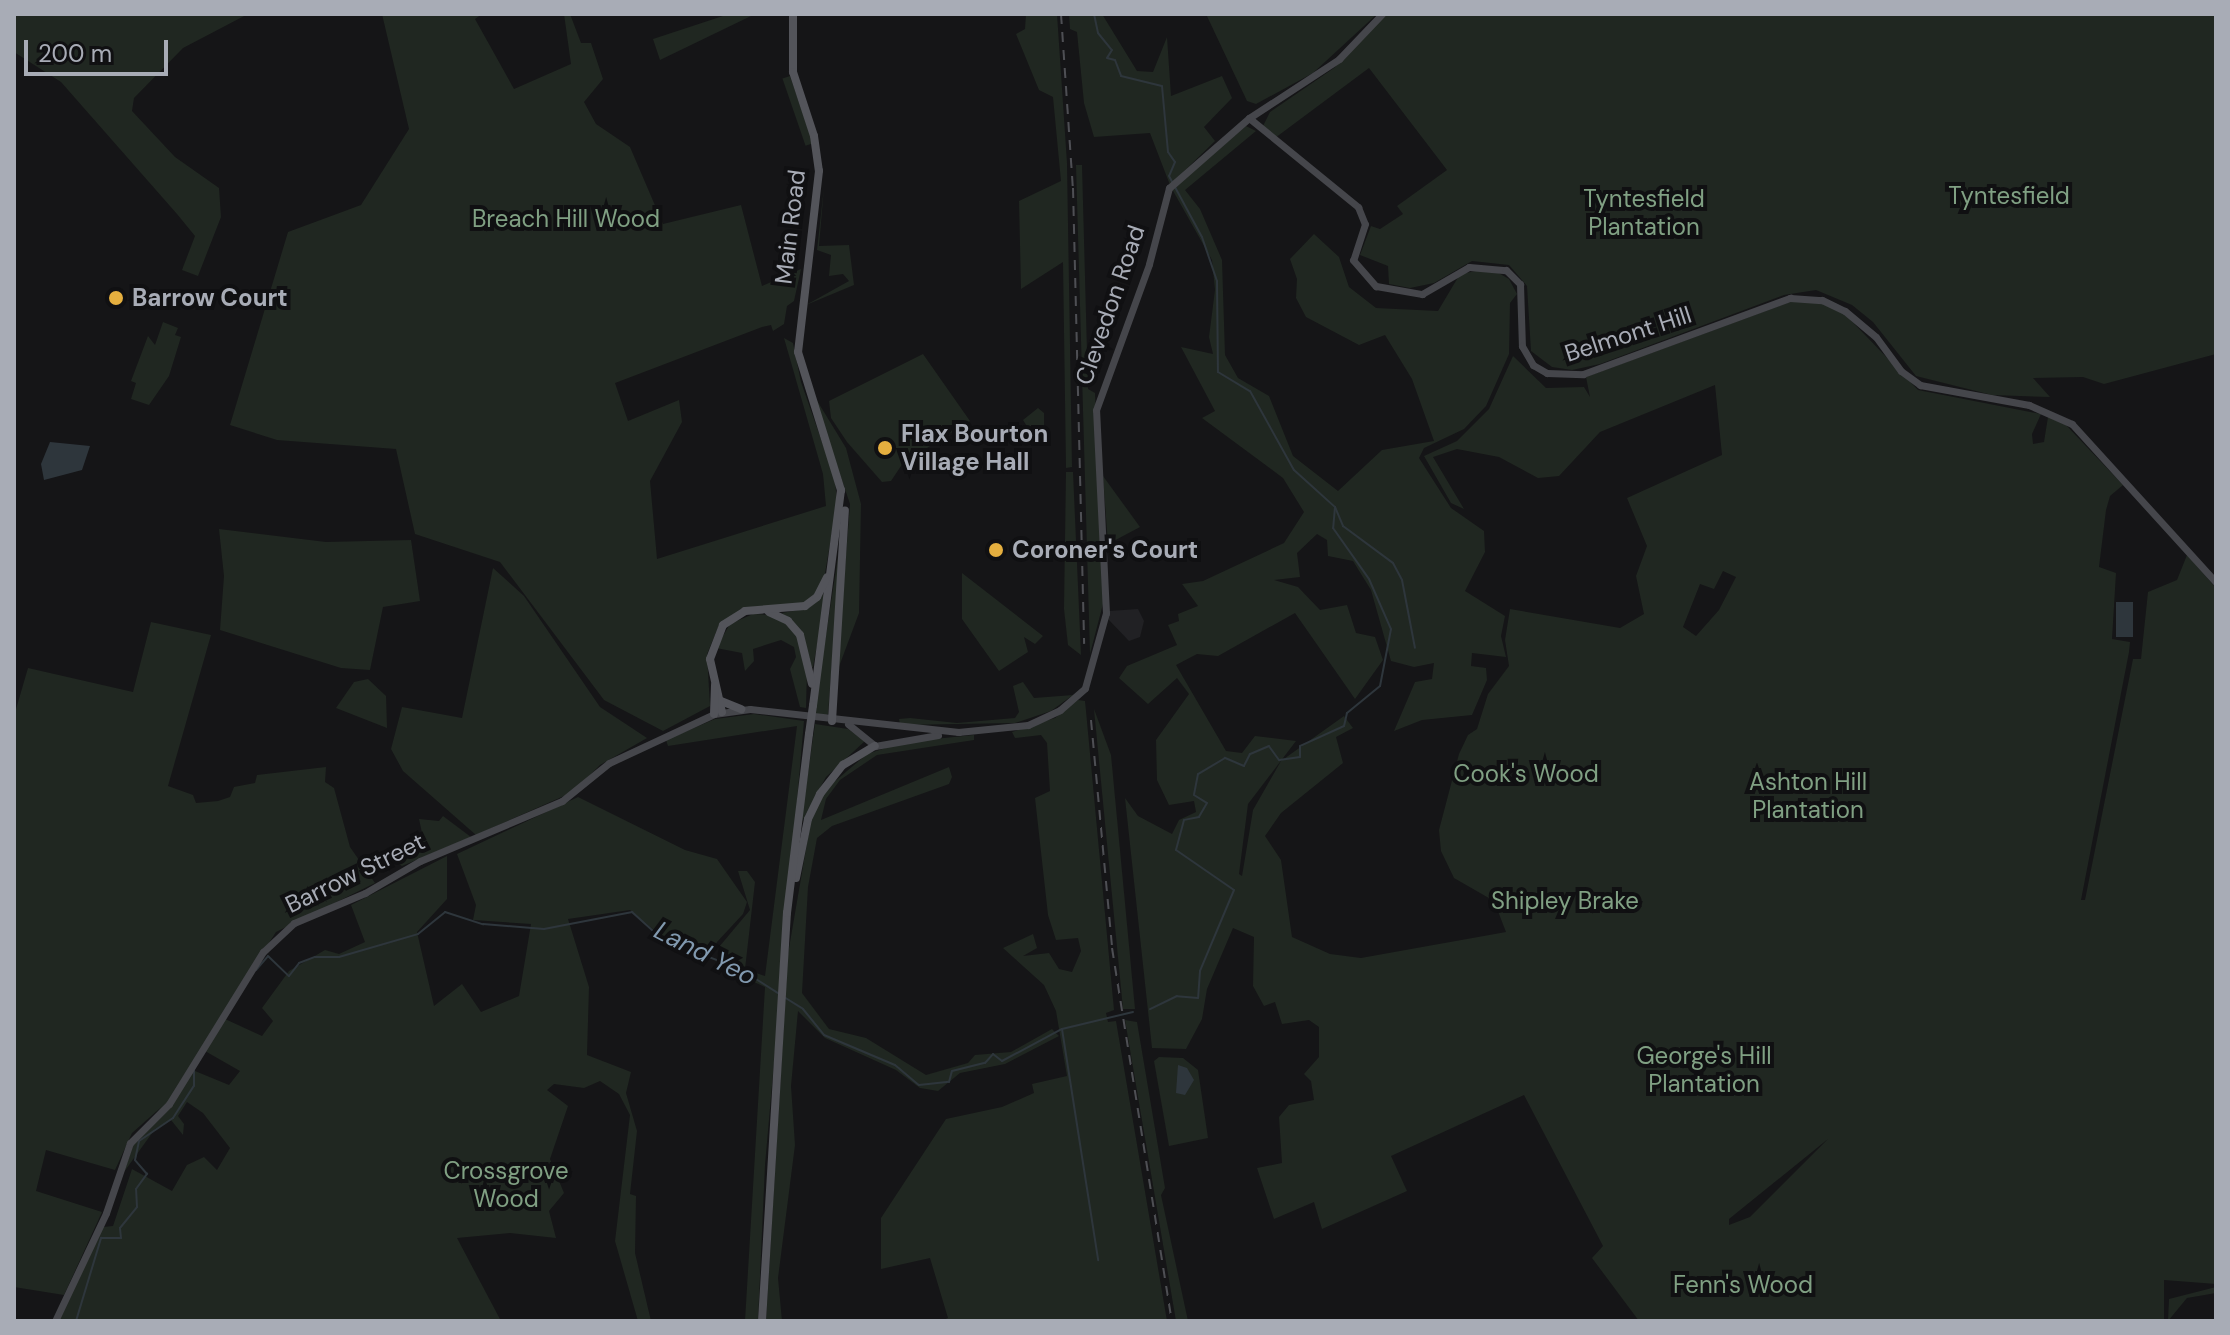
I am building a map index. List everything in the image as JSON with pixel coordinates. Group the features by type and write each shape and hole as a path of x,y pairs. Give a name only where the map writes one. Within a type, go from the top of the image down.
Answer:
{"main road":[{"name":"Main Road","path":"793,14 793,72 814,136 819,171 798,352 841,490"},
{"name":"Clevedon Road","path":"875,746 893,741 1028,725 1060,710 1085,688 1099,649 1106,599 1096,410 1173,184 1249,118 1339,59 1382,14"},
{"name":"Belmont Hill","path":"1249,118 1358,207 1365,224 1353,260 1376,286 1422,294 1469,267 1506,270 1520,284 1522,346 1533,365 1547,373 1583,374 1790,298 1808,297 1845,311 1920,385 2029,405 2058,416 2088,438 2216,582"},
{"path":"762,1321 787,913 841,490"},
{"path":"832,721 845,537 841,490"},
{"path":"718,713 710,659 715,638 731,619 754,609 810,603 823,590 834,558"},
{"path":"754,609 778,614 800,635 809,660 813,705"},
{"path":"715,684 721,701 718,713"},
{"path":"721,701 741,709"},
{"name":"Clevedon Road","path":"718,713 741,709 846,723 959,732"},
{"name":"Barrow Street","path":"55,1321 106,1213 130,1143 169,1104 278,935 408,867 562,801 609,763 718,713"},
{"path":"787,913 813,806 843,765 875,746 846,723"},
{"name":"Clevedon Road","path":"862,723 894,732 893,741"}],"shaded area":[{"path":"50,442 90,446 82,470 44,480 41,464"},
{"path":"2116,602 2133,602 2133,637 2116,637"},
{"path":"1138,609 1144,621 1140,637 1129,641 1108,619 1109,611"},
{"path":"1178,1065 1187,1068 1194,1080 1185,1095 1176,1093"}],"green space":[{"path":"14,14 248,14 183,48 134,98 132,111 175,157 219,188 221,217 198,276 182,270 195,236 177,214 61,82 14,52"},
{"name":"Breach Hill Wood","path":"382,14 482,14 475,19 514,89 571,64 564,14 570,14 581,43 591,43 603,79 584,102 596,124 630,147 663,224 741,205 762,286 801,269 794,301 787,306 784,324 773,331 771,325 762,327 615,383 628,421 679,400 682,422 650,481 657,559 826,506 823,474 784,338 793,343 801,382 835,479 837,503 823,585 803,605 752,607 720,623 707,654 710,706 663,731 604,700 500,562 415,534 396,449 277,440 230,425 288,232 361,205 409,129"},
{"path":"729,14 751,16 660,60 653,39"},
{"path":"1026,14 1057,14 1067,163 1072,467 1066,468 1063,262 1021,289 1019,201 1061,181 1053,97 1039,90 1016,34 1025,29"},
{"path":"1069,14 1102,14 1137,71 1153,72 1167,37 1171,96 1222,76 1232,98 1204,127 1215,141 1170,185 1150,133 1094,137 1084,103 1077,32 1070,29"},
{"path":"1206,14 1377,14 1313,73 1256,104 1247,101"},
{"name":"Tyntesfield Plantation","path":"1386,14 2216,14 2216,354 2104,384 2083,377 2033,378 2050,397 1992,395 1916,376 1873,322 1852,305 1816,290 1784,295 1600,364 1572,370 1552,367 1531,351 1527,286 1509,265 1472,261 1434,283 1410,288 1389,284 1388,266 1360,255 1371,226 1380,229 1403,214 1397,206 1447,170 1369,68 1275,138 1263,126 1270,112 1334,68"},
{"path":"790,76 813,143 806,146 782,79"},
{"path":"1246,126 1256,131 1185,190 1200,209 1222,260 1225,355 1238,378 1269,396 1293,456 1338,491 1382,450 1434,441 1412,379 1385,335 1359,345 1306,317 1296,298 1297,279 1290,259 1314,234 1339,257 1349,287 1376,308 1438,311 1460,274 1476,271 1495,271 1509,279 1517,294 1510,303 1509,354 1486,406 1464,429 1424,448 1419,458 1451,508 1484,531 1485,552 1465,591 1505,616 1501,636 1506,657 1472,653 1471,666 1486,668 1487,680 1472,715 1422,720 1394,731 1415,682 1432,679 1434,663 1414,667 1391,661 1371,590 1353,561 1328,556 1327,540 1317,534 1297,553 1300,577 1274,580 1298,587 1320,610 1347,605 1356,633 1375,637 1383,660 1355,699 1295,613 1218,656 1197,654 1176,665 1226,751 1242,753 1255,736 1296,741 1248,804 1239,874 1242,876 1253,810 1281,761 1344,716 1353,728 1336,737 1343,763 1281,813 1265,836 1281,860 1292,937 1330,954 1361,958 1506,932 1494,901 1454,878 1441,851 1439,830 1459,754 1468,735 1477,729 1488,694 1509,666 1505,640 1510,609 1620,628 1644,614 1636,576 1647,546 1627,498 1722,455 1715,385 1600,432 1559,476 1538,478 1499,457 1457,449 1433,457 1464,509 1451,503 1424,456 1457,441 1489,409 1513,356 1546,388 1584,387 1590,397 1586,377 1790,302 1810,300 1841,310 1918,390 2041,414 2032,434 2033,444 2044,442 2048,417 2066,425 2123,485 2110,496 2099,567 2116,573 2112,639 2130,642 2081,900 2085,900 2133,659 2141,659 2148,592 2177,580 2187,555 2216,588 2216,1284 2164,1280 2164,1321 1639,1321 1592,1258 1603,1246 1524,1095 1391,1156 1407,1191 1322,1229 1314,1202 1274,1219 1257,1168 1282,1163 1279,1117 1289,1105 1314,1100 1311,1081 1304,1074 1319,1057 1319,1027 1309,1020 1282,1024 1275,1002 1264,1006 1253,986 1254,937 1233,928 1207,989 1202,1019 1186,1049 1152,1048 1125,798 1138,816 1172,834 1179,820 1196,812 1194,801 1169,805 1157,780 1156,740 1189,694 1177,678 1148,704 1119,678 1127,666 1177,645 1168,625 1179,621 1178,614 1198,606 1182,584 1203,581 1284,543 1304,512 1283,478 1202,418 1215,411 1181,347 1213,354 1209,337 1215,290 1212,260 1172,189","holes":["1723,571 1736,577 1719,610 1696,636 1683,627 1700,584 1714,589","1828,1139 1750,1217 1729,1225 1729,1219"]},
{"path":"1076,165 1082,165 1088,389 1095,393 1104,600 1090,654"},
{"path":"824,187 819,246 849,245 854,285 806,305 849,281 843,274 829,276 831,255 817,250"},
{"path":"163,322 178,328 175,335 181,337 169,376 149,405 131,399 136,383 131,381 148,336 155,345"},
{"path":"923,354 970,421 903,463 891,481 882,482 847,442 831,418 829,401"},
{"path":"813,394 846,448 861,504 859,613 837,672 850,504"},
{"path":"1038,408 1044,413 1044,429 1038,444 1023,420"},
{"path":"1066,472 1073,472 1081,655 1068,645 1064,609"},
{"path":"1103,476 1140,527 1108,544"},
{"path":"219,529 326,542 411,540 420,601 383,607 370,670 341,668 220,630 224,576"},
{"path":"842,531 828,714 816,714 815,706"},
{"path":"493,568 524,596 600,707 647,738 600,765 573,792 476,835 403,771 391,749 402,707 462,718"},
{"path":"962,573 1043,636 1035,644 1024,637 1028,652 999,671 962,619"},
{"path":"827,591 812,667 802,633 782,613 809,608"},
{"path":"753,614 773,615 795,630 807,670 806,708 800,707 790,669 796,657 794,647 781,640 753,649 754,661 745,671 742,653 716,648 730,624"},
{"path":"151,622 211,635 168,786 193,795 196,803 218,801 230,797 234,787 255,783 257,775 326,767 325,782 334,788 350,847 375,883 276,932 167,1102 132,1133 115,1170 46,1150 36,1191 102,1212 64,1295 14,1287 14,716 28,668 133,692"},
{"path":"368,679 386,696 387,728 336,708 354,682"},
{"path":"1023,682 1034,698 1073,695 1051,711 1015,723 900,725 899,719 910,718 957,723 1015,718 1019,712 1013,686"},
{"path":"1078,700 1085,701 1114,1010 1106,1013 1108,1022 1116,1021 1167,1321 941,1321 948,1318 930,1258 881,1269 881,1218 946,1119 1002,1107 1034,1093 1032,1084 1067,1076 1056,1011 1044,985 1003,948 1033,934 1037,948 1023,956 1049,953 1059,969 1072,972 1081,951 1078,938 1056,940 1048,915 1035,798 1050,791 1047,743 1041,735 1015,738 1012,732 1055,718"},
{"path":"1094,709 1111,755 1135,1009 1123,1009"},
{"path":"754,714 804,721 765,1165 758,1321 745,1321 765,987 716,965 719,947 750,910 738,871 747,871 755,882 745,969 765,976 797,726 668,746 666,740 715,719"},
{"path":"815,724 848,729 865,741 826,777 801,823"},
{"path":"974,735 974,740 877,755 840,780 826,799 821,820 949,767 952,777 949,784 832,826 817,838 808,887 802,993 829,1029 866,1038 926,1075 968,1063 975,1055 1011,1052 1052,1029 1059,1036 1005,1064 960,1073 938,1091 920,1088 896,1070 825,1038 798,1011 791,1086 795,1145 778,1278 782,1321 766,1321 788,954 812,814 827,788 867,754 904,742"},
{"name":"Crossgrove Wood","path":"578,797 685,850 717,859 747,902 743,914 717,942 712,956 660,935 630,910 568,919 589,987 587,1055 631,1072 626,1093 637,1131 630,1194 636,1196 635,1253 651,1321 638,1321 615,1241 630,1115 619,1094 600,1081 584,1088 554,1084 547,1090 568,1106 550,1159 564,1193 549,1211 556,1238 510,1233 457,1238 501,1321 59,1321 103,1227 113,1226 132,1169 172,1191 187,1165 204,1157 217,1170 230,1148 203,1113 187,1102 178,1116 184,1124 183,1135 171,1120 155,1129 124,1172 134,1143 195,1062 195,1071 229,1085 240,1071 205,1051 225,1019 262,1036 273,1021 262,1008 289,971 325,950 339,954 365,942 351,905 447,856 447,899 417,932 434,1006 462,984 481,1012 519,996 531,924 473,920 476,905 457,854"},
{"path":"443,816 471,837 402,866 394,861 422,833 419,819 439,821"},
{"path":"1125,1020 1137,1022 1165,1188 1161,1195 1188,1321 1176,1321"},
{"path":"1159,1057 1183,1058 1198,1070 1208,1138 1169,1146 1154,1061"},
{"path":"2216,1287 2216,1293 2187,1298 2168,1321 2169,1299"}],"waterway":[{"name":"Land Yeo","path":"1094,14 1098,33 1112,50 1107,58 1115,60 1121,76 1162,86 1168,152 1175,162 1169,176 1202,237 1217,281 1218,372 1250,391 1294,470 1335,507 1333,528 1369,579 1391,629 1380,686 1347,713 1344,726 1300,746 1300,757 1279,760 1269,746 1250,754 1244,766 1225,758 1198,774 1194,795 1207,803 1199,817 1184,820 1176,850 1234,890 1200,971 1198,998 1177,996 1150,1009"},
{"path":"1335,507 1343,526 1393,563 1402,580 1415,648"},
{"name":"Land Yeo","path":"256,970 268,956 289,976 299,963 315,957 339,957 418,934 445,912 483,924 544,929 632,912 662,939 740,969 778,993"},
{"name":"Land Yeo","path":"784,997 803,1009 824,1035 895,1065 919,1085 949,1082 952,1071 985,1063 993,1054 1002,1061 1062,1029 1133,1012"},
{"path":"1062,1029 1098,1260"},
{"name":"Land Yeo","path":"76,1321 101,1238 121,1238 120,1228 137,1207 136,1189 147,1174 135,1160 139,1141 173,1118 194,1086 194,1071"}],"railway":[{"path":"1061,14 1073,188 1084,644"},
{"path":"1091,720 1112,948 1172,1321"}],"place":[{"name":"Barrow Court","path":"116,298"},
{"name":"Flax Bourton Village Hall","path":"885,448"},
{"name":"Coroner's Court","path":"996,550"}],"park label":[{"name":"Tyntesfield","path":"2009,196"},
{"name":"Cook's Wood","path":"1526,774"},
{"name":"Ashton Hill Plantation","path":"1808,796"},
{"name":"Shipley Brake","path":"1565,901"},
{"name":"George's Hill Plantation","path":"1704,1070"},
{"name":"Fenn's Wood","path":"1743,1285"}]}
